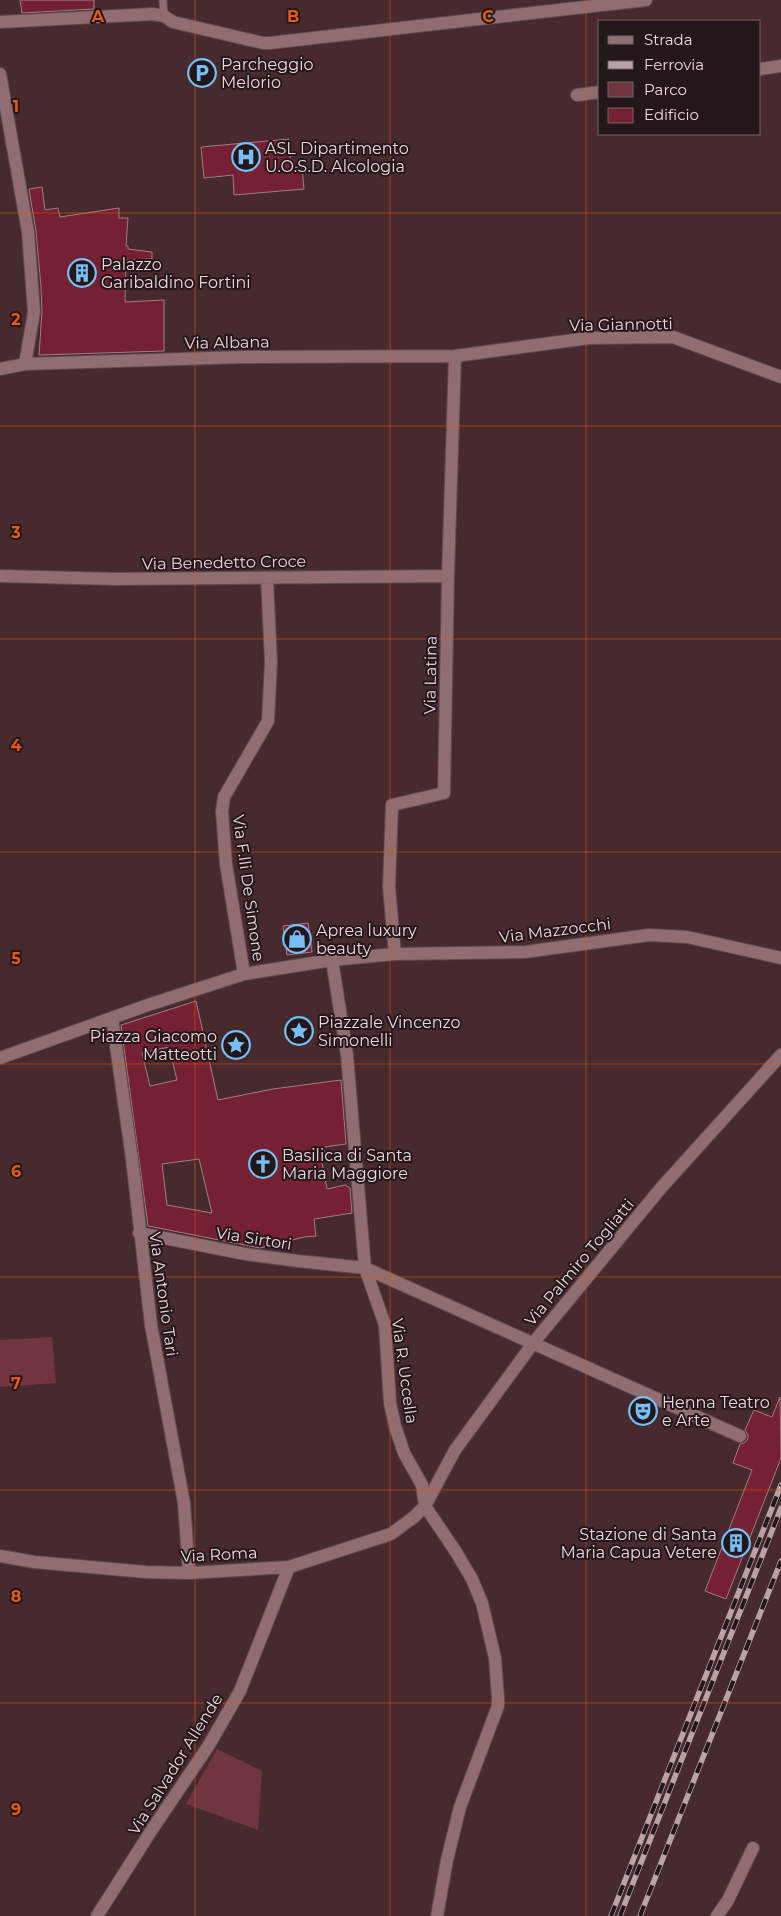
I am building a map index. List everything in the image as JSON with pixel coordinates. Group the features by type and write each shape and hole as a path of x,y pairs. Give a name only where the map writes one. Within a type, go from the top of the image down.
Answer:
{"street":[{"path":"0,22 153,14 164,16 174,22 270,43 646,0"},
{"path":"761,69 781,66"},
{"path":"0,74 28,232 34,312 25,364"},
{"path":"577,95 598,92"},
{"name":"Via Giannotti","path":"455,356 589,338 673,337 781,377"},
{"name":"Via Albana","path":"1,370 25,364 243,357 455,356"},
{"name":"Via Latina","path":"395,954 389,887 392,805 444,793 455,356"},
{"name":"Via Benedetto Croce","path":"0,576 116,580 448,576"},
{"name":"Via F.lli De Simone","path":"244,974 226,864 222,811 224,797 268,721 271,662 267,578"},
{"name":"Via Mazzocchi","path":"0,1058 244,974 332,960 395,954 525,952 649,935 686,937 781,958"},
{"name":"Via R. Uccella","path":"332,960 347,1055 365,1268 385,1324 390,1403 395,1426 404,1453 422,1485 425,1506"},
{"name":"Via Antonio Tari","path":"112,1018 132,1159 151,1325 184,1503 189,1573"},
{"name":"Via Palmiro Togliatti","path":"425,1506 455,1450 534,1342 661,1188 781,1054"},
{"name":"Via Sirtori","path":"139,1233 244,1254 365,1268 534,1342 740,1436"},
{"path":"425,1506 472,1579 482,1603 495,1658 498,1698 493,1720 460,1807 447,1860 437,1916"},
{"name":"Via Roma","path":"0,1556 34,1562 146,1572 189,1573 289,1567 391,1534 425,1506"},
{"name":"Via Salvador Allende","path":"97,1916 209,1745 240,1691 289,1567"},
{"path":"717,1916 728,1900 753,1848"},
{"path":"728,1900 728,1916"}],"lane":[{"path":"162,0 164,16"}],"green space":[{"path":"52,1337 56,1383 0,1387 0,1340"},
{"path":"217,1749 262,1771 258,1830 186,1804"}],"building":[{"path":"20,0 94,0 94,9 22,13"},
{"name":"ASL Dipartimento U.O.S.D. Alcologia","path":"289,139 291,168 302,167 304,189 234,195 233,175 204,178 201,147"},
{"name":"Palazzo Garibaldino Fortini","path":"42,187 45,210 58,208 60,217 119,208 119,218 128,218 126,246 128,246 128,249 152,252 152,259 126,260 125,302 164,300 164,351 39,355 42,312 41,287 36,231 29,189"},
{"name":"Aprea luxury beauty","path":"308,923 312,952 287,955 283,926"},
{"path":"196,1001 218,1100 273,1089 341,1080 346,1144 324,1147 325,1156 321,1157 327,1189 345,1185 350,1188 352,1213 314,1219 316,1236 304,1237 260,1248 148,1226 121,1025","holes":["169,1047 177,1080 150,1086 142,1053","199,1159 212,1213 167,1205 162,1164"]},
{"name":"Stazione di Santa Maria Capua Vetere","path":"780,1397 781,1458 726,1599 705,1591 752,1470 733,1463 740,1444 748,1439 745,1430 754,1410 772,1417"}],"railway":[{"path":"611,1916 781,1485"},
{"path":"620,1916 781,1508"},
{"path":"640,1916 781,1561"}],"place":[{"name":"Parcheggio Melorio","path":"202,73"},
{"name":"ASL Dipartimento U.O.S.D. Alcologia","path":"246,157"},
{"name":"Palazzo Garibaldino Fortini","path":"82,273"},
{"name":"Aprea luxury beauty","path":"297,939"},
{"name":"Piazzale Vincenzo Simonelli","path":"299,1031"},
{"name":"Piazza Giacomo Matteotti","path":"236,1045"},
{"name":"Basilica di Santa Maria Maggiore","path":"263,1164"},
{"name":"Henna Teatro e Arte","path":"643,1411"},
{"name":"Stazione di Santa Maria Capua Vetere","path":"736,1543"}]}
